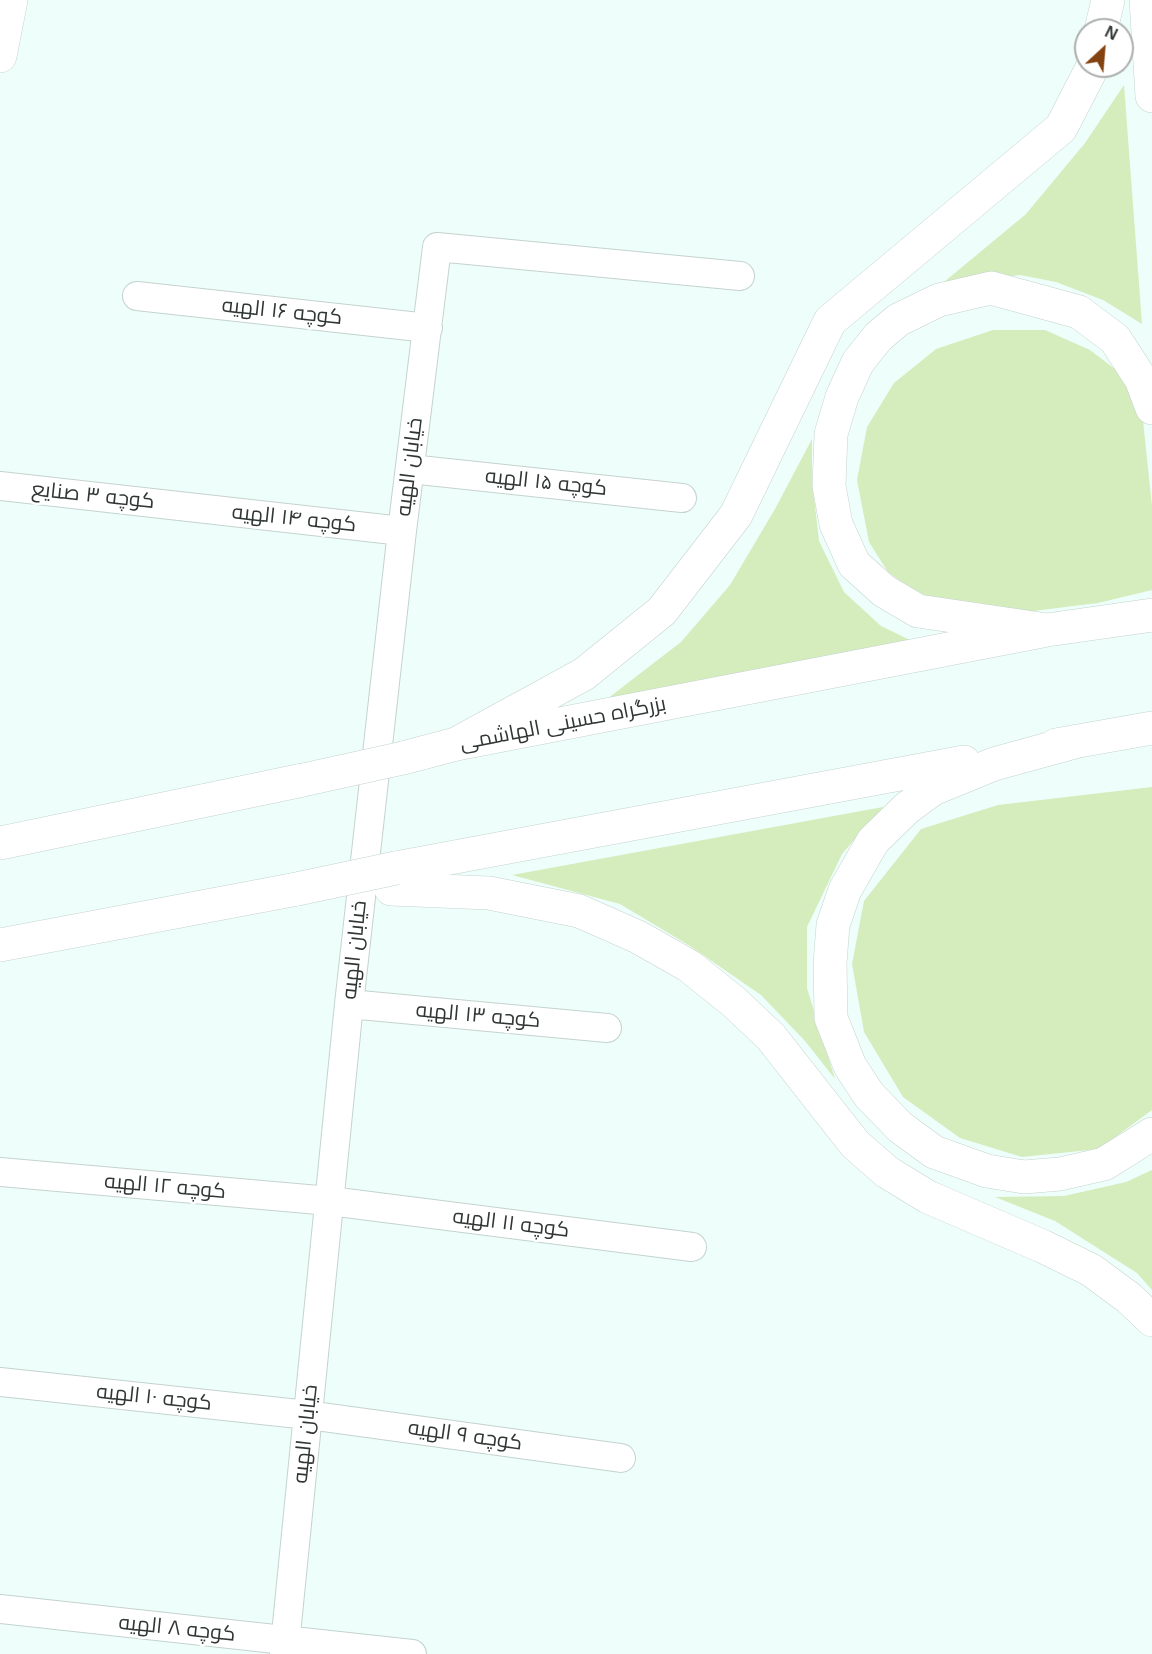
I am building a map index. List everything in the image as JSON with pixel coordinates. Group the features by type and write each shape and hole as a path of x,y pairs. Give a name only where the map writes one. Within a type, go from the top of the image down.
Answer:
{"main road":[{"path":"0,56 11,0"},
{"path":"1104,18 1108,0"},
{"path":"1146,0 1152,96"},
{"path":"456,744 584,674 662,611 736,515 830,321 1061,128 1087,78"},
{"path":"1047,630 918,611 884,591 854,564 836,524 829,486 831,434 842,396 858,362 878,337 898,320 939,300 991,288 1079,312 1115,339 1141,379 1152,408"},
{"name":"بزرگراه حسینی الهاشمی","path":"0,843 303,780 456,744 1047,630 1140,617"},
{"path":"0,945 297,889 393,879 1137,731"},
{"path":"1078,741 994,764 933,789 907,808 873,841 845,890 833,925 830,963 831,1018 850,1066 869,1095 900,1127 934,1152 987,1171 1033,1177 1060,1174 1104,1164 1152,1134"},
{"path":"393,879 579,911 638,937 689,966 734,1002 771,1037 855,1144 887,1172 928,1197 1042,1245 1091,1270 1129,1298 1152,1320"}],"street":[{"name":"خیابان الهیه","path":"285,1648 349,1004 402,531 437,247 740,276"},
{"name":"کوچه ۱۶ الهیه","path":"137,296 428,328"},
{"name":"کوچه ۱۵ الهیه","path":"410,469 682,498"},
{"name":"کوچه ۳ صنایع","path":"0,486 186,507"},
{"name":"کوچه ۱۴ الهیه","path":"186,507 402,531"},
{"name":"کوچه ۱۳ الهیه","path":"349,1004 607,1028"},
{"name":"کوچه ۱۲ الهیه","path":"0,1172 330,1201"},
{"name":"کوچه ۱۱ الهیه","path":"330,1201 692,1247"},
{"name":"کوچه ۱۰ الهیه","path":"0,1382 308,1415"},
{"name":"کوچه ۹ الهیه","path":"308,1415 621,1458"},
{"name":"کوچه ۸ الهیه","path":"0,1609 68,1616 285,1648 412,1654"}],"green space":[{"path":"1124,85 1142,324 1103,300 1056,282 1020,275 938,287 1026,214 1085,143"},
{"path":"993,330 1045,330 1090,350 1124,376 1143,421 1152,506 1152,590 1098,603 1017,613 947,604 912,590 888,572 869,542 857,480 867,427 894,383 936,349"},
{"path":"812,439 812,479 819,541 844,592 881,626 914,642 594,709 681,642 730,585 775,509"},
{"path":"1152,787 1152,1110 1099,1149 1022,1157 960,1138 903,1097 864,1032 852,964 864,901 921,829 998,805"},
{"path":"883,807 842,854 807,927 807,988 835,1079 805,1041 761,995 690,946 620,904 512,875"},
{"path":"1152,1170 1152,1290 1137,1273 1055,1221 995,1197 1064,1196 1126,1182"}]}
